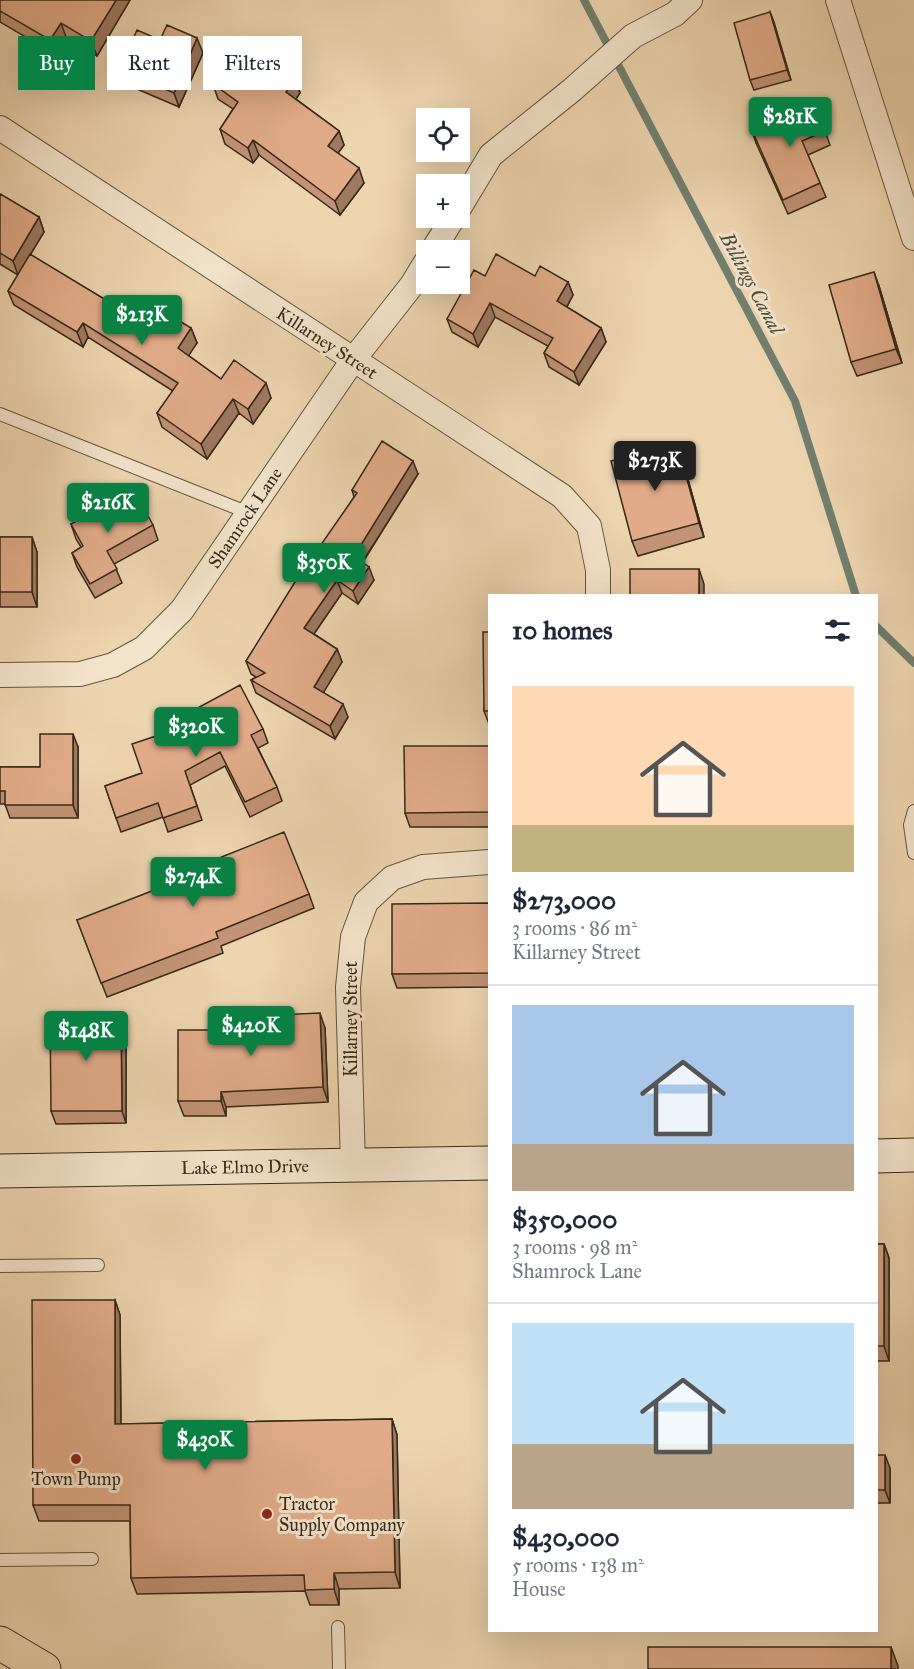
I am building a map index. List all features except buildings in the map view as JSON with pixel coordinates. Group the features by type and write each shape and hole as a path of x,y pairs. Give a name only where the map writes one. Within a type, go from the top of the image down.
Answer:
{"main road":[{"path":"878,1156 914,1155"},
{"name":"Lake Elmo Drive","path":"0,1171 488,1163"},
{"path":"0,1643 44,1669"}],"street":[{"path":"470,190 491,155 572,90 633,36 675,14 690,0"},
{"path":"838,0 914,238"},
{"name":"Killarney Street","path":"0,128 562,496 589,526 598,570 598,594"},
{"name":"Shamrock Lane","path":"0,675 80,674 113,665 144,648 182,610 353,360 416,278"},
{"name":"Killarney Street","path":"353,1166 348,987 353,937 366,902 392,878 423,867 488,862"}],"lane":[{"path":"0,414 249,513"},
{"path":"914,811 910,825 914,853"},
{"path":"0,1266 98,1265"},
{"path":"0,1560 92,1559"},
{"path":"338,1628 339,1669"}],"waterway":[{"name":"Billings Canal","path":"584,0 795,401 855,594"},
{"name":"Billings Canal","path":"878,628 914,663"}],"place":[{"name":"Town Pump","path":"76,1459"},
{"name":"Tractor Supply Company","path":"267,1514"}]}
